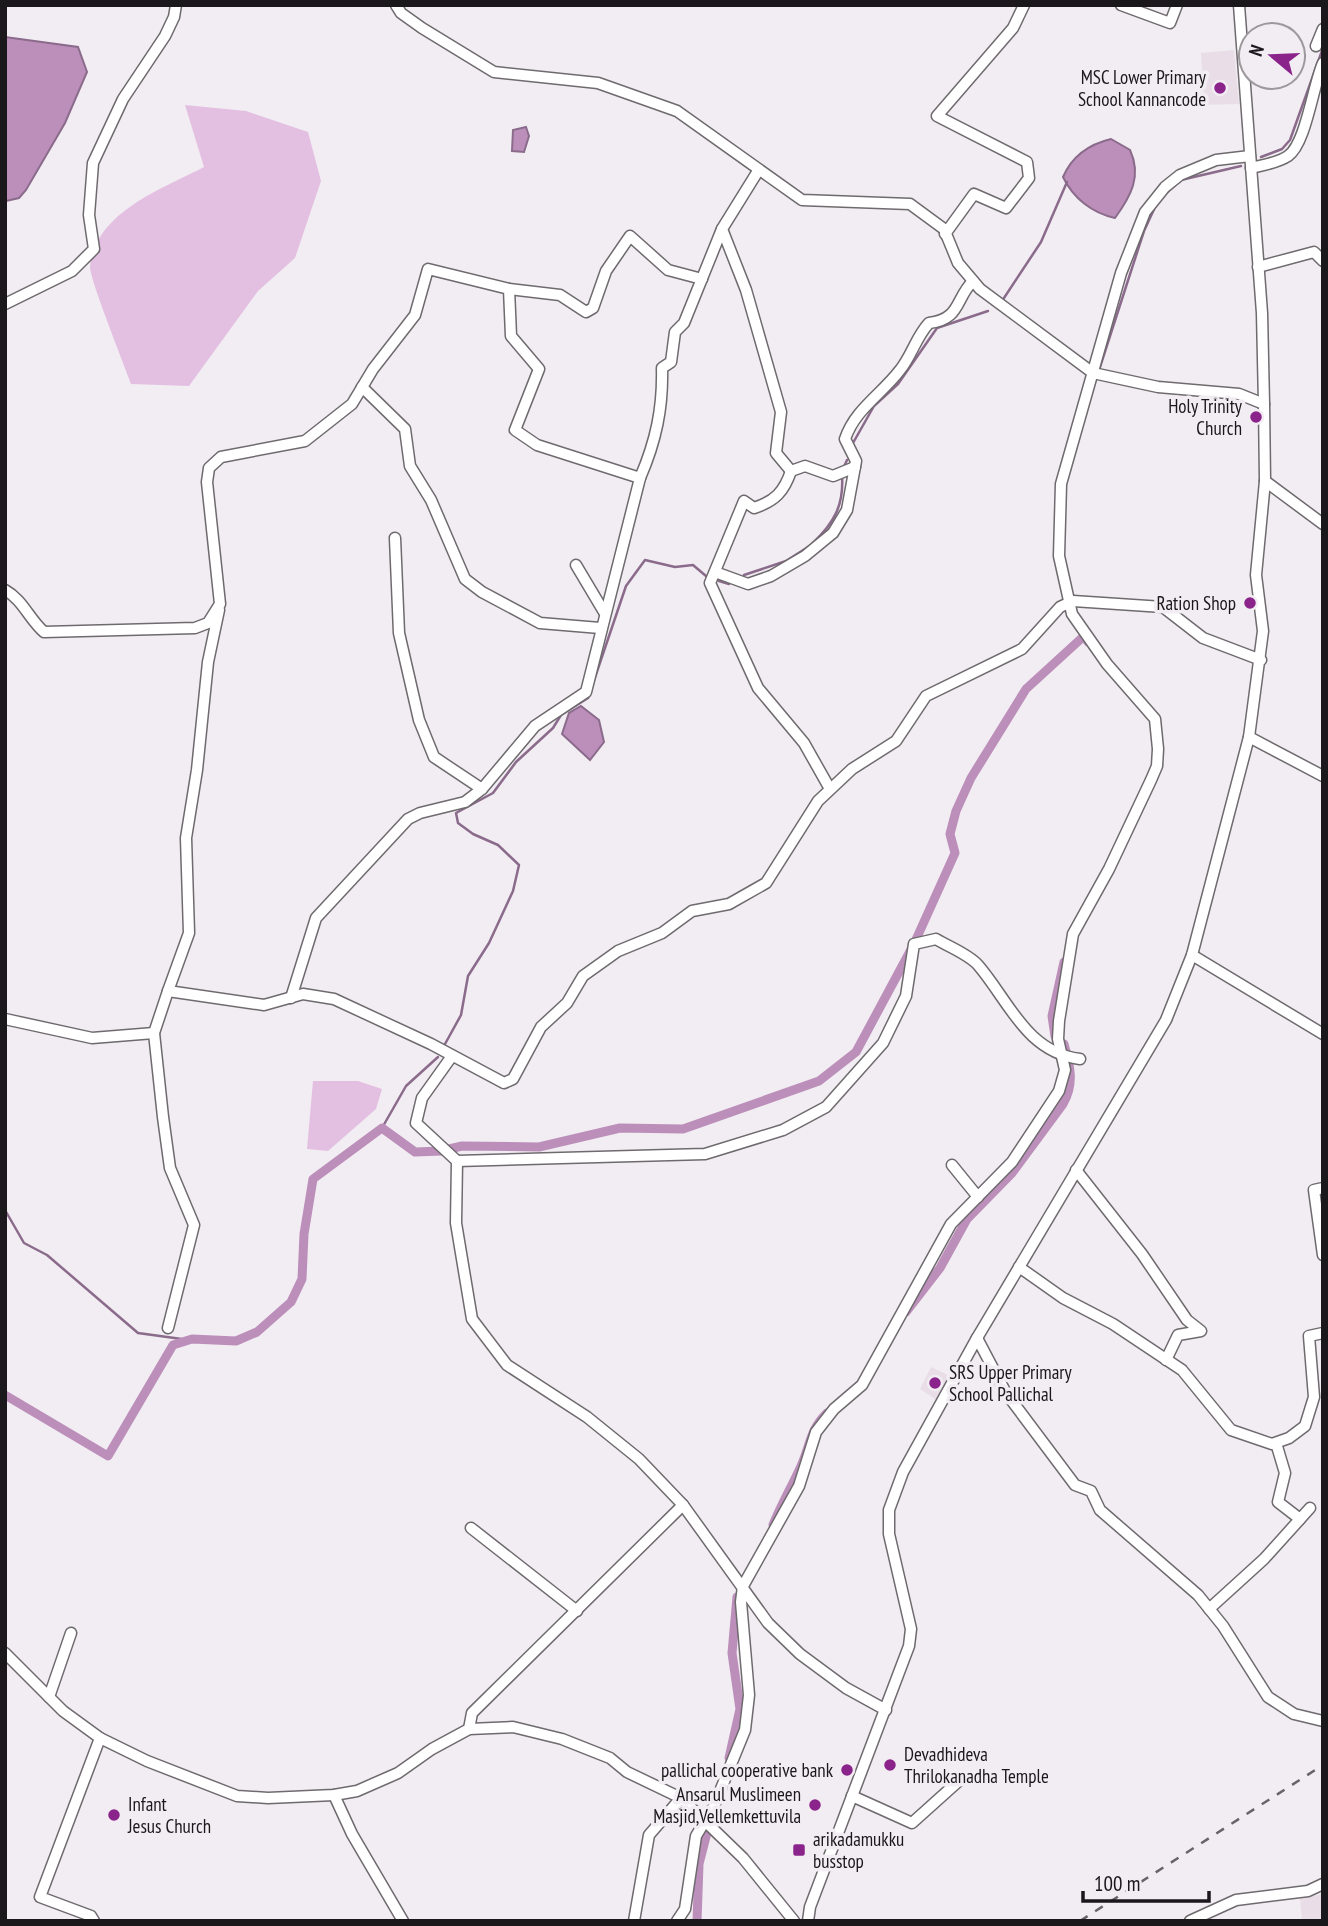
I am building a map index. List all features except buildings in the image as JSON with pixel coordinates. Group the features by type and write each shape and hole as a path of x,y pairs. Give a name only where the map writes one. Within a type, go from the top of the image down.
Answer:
{"street":[{"path":"5,304 72,271 94,249 89,215 93,163 123,99 165,36 174,17 176,5"},
{"path":"396,5 411,20 494,72 598,83 677,111 802,200 910,204 935,220 946,234 958,263 973,281 1006,310 1093,373 1158,387 1239,394 1264,404"},
{"path":"946,234 974,194 1006,208 1030,178 1027,162 937,116 1013,27 1024,5"},
{"path":"1121,5 1170,23 1177,5"},
{"path":"808,1921 909,1646 911,1629 889,1534 889,1510 903,1472 976,1338 1166,1020 1192,955 1249,737 1263,631 1256,575 1265,481 1264,404 1258,267 1239,5"},
{"path":"1316,46 1323,29"},
{"path":"1251,168 1289,156 1299,145 1314,83 1323,63"},
{"path":"677,1921 685,1909 695,1840 731,1770 745,1730 749,1695 741,1602 743,1586 799,1486 816,1432 834,1409 862,1385 951,1224 1012,1162 1051,1107 1065,1070 1059,1021 1073,934 1109,869 1151,780 1157,766 1158,748 1155,719 1107,664 1072,614 1059,556 1061,484 1121,274 1145,212 1165,187 1180,175 1216,160 1250,156"},
{"path":"291,998 316,918 329,900 408,819 420,813 465,802 482,789 535,726 586,692 604,612 640,478 655,443 663,398 662,368 671,362 675,332 684,323 722,229 758,171"},
{"path":"722,229 746,289 781,412 776,453 791,471"},
{"path":"168,1328 194,1225 170,1168 154,1033 189,933 186,838 197,770 208,662 220,604 207,482 209,468 221,457 305,441 352,404 415,315 428,269 509,289 559,295 586,312 593,308 606,271 630,236 668,270 702,279"},
{"path":"1258,267 1314,252 1323,261"},
{"path":"715,572 748,584 771,576 805,556 833,533 847,510 856,461 845,439 850,424 900,371 918,334 929,323 942,321 959,308 965,289 973,281"},
{"path":"509,289 511,336 538,369 515,430 537,445 640,478"},
{"path":"362,387 405,429 410,466 431,500 465,579 482,592 540,623 600,628"},
{"path":"791,471 805,466 834,476 855,467"},
{"path":"791,471 785,489 770,502 754,508 744,501 710,583 758,688 804,743 830,789"},
{"path":"1265,481 1323,524"},
{"path":"395,538 399,633 419,720 434,757 482,789"},
{"path":"576,565 604,612"},
{"path":"5,590 19,599 34,623 44,632 195,628 208,623 220,604"},
{"path":"168,991 264,1005 313,994 334,999 452,1056 496,1081 509,1082 541,1027 567,1003 583,976 618,951 662,933 692,911 729,904 765,883 807,814 852,769 896,741 926,696 1022,649 1060,607 1068,603 1090,601 1132,607 1163,607 1203,638 1261,660"},
{"path":"1249,737 1323,776"},
{"path":"452,1056 422,1098 416,1124 457,1161 502,1163 705,1154 783,1130 826,1107 883,1043 906,996 914,944 936,940 977,963 1029,1035 1061,1053 1080,1059"},
{"path":"1192,955 1323,1034"},
{"path":"5,1019 92,1038 154,1033"},
{"path":"457,1161 456,1223 472,1319 507,1365 587,1417 639,1459 683,1505 768,1623 800,1654 846,1688 886,1710"},
{"path":"952,1165 978,1197"},
{"path":"1076,1170 1142,1254 1187,1320 1201,1331 1178,1335 1166,1360"},
{"path":"1323,1188 1314,1190 1323,1255"},
{"path":"1019,1267 1063,1298 1113,1324 1182,1370 1231,1430 1276,1443 1289,1438 1305,1426 1314,1396 1309,1336 1323,1331"},
{"path":"976,1338 1006,1393 1075,1485 1091,1491 1100,1510 1183,1581 1209,1609 1268,1698 1294,1714 1323,1721"},
{"path":"1276,1443 1285,1473 1278,1502 1300,1519"},
{"path":"469,1729 472,1713 683,1505"},
{"path":"1209,1609 1264,1559 1310,1508"},
{"path":"471,1528 577,1611"},
{"path":"49,1697 71,1633"},
{"path":"6,1659 100,1738 147,1761 237,1796 268,1798 334,1795 358,1791 398,1773 469,1729 513,1727 562,1739 610,1758 627,1772 681,1798 743,1858 794,1921"},
{"path":"94,1921 91,1916 40,1897 100,1738"},
{"path":"852,1796 912,1823 961,1779"},
{"path":"334,1795 352,1834 403,1921"},
{"path":"634,1921 649,1835 681,1798"},
{"path":"1190,1921 1236,1899 1308,1891 1323,1884"}],"shaded area":[{"path":"5,37 78,47 87,72 65,123 26,190 19,198 6,201"},
{"name":"MSC Lower Primary School Kannancode","path":"1234,50 1239,104 1204,105 1201,53"},
{"path":"185,105 246,111 308,132 321,181 295,258 258,291 189,386 131,384 90,266 95,247 104,231 118,217 151,194 204,167"},
{"path":"526,127 529,136 524,152 512,151 513,130"},
{"path":"1111,139 1130,150 1135,168 1130,194 1115,218 1084,204 1072,192 1063,177 1071,163 1083,152"},
{"path":"581,706 599,720 604,742 590,760 562,734 569,713"},
{"path":"313,1081 358,1081 382,1089 376,1109 328,1151 307,1149"},
{"name":"SRS Upper Primary School Pallichal","path":"931,1367 950,1376 938,1401 920,1389"},
{"path":"1322,1894 1323,1921 1302,1921 1300,1899"}],"waterway":[{"path":"1261,157 1282,149 1290,140 1323,48"},
{"path":"1162,197 1181,180 1241,166"},
{"path":"1002,301 1041,242 1067,182"},
{"path":"1100,367 1144,231 1156,205"},
{"path":"853,443 874,406 898,384 937,328 988,311"},
{"path":"1092,391 1095,382"},
{"path":"843,469 847,460"},
{"path":"813,543 836,513 841,496 842,476"},
{"path":"744,575 786,561 808,547"},
{"path":"445,1044 461,1015 468,976 489,943 513,891 519,865 498,845 473,834 458,823 456,813 493,793 516,762 553,728 561,715 588,698 626,586 645,560 675,567 693,565 706,576"},
{"path":"719,581 729,584"},
{"path":"449,1149 462,1146 539,1147 620,1128 683,1129 819,1081 856,1052 914,944 955,853 950,834 956,811 971,778 1026,689 1084,636 1088,642"},
{"path":"1055,1036 1052,1016 1064,962"},
{"path":"906,1312 940,1268 967,1219 1012,1173 1063,1104 1070,1082 1064,1044"},
{"path":"382,1128 406,1086 438,1057"},
{"path":"5,1395 108,1456 173,1345 192,1339 236,1341 257,1332 291,1302 302,1279 304,1234 313,1179 382,1128 415,1152 442,1151"},
{"path":"5,1210 24,1243 47,1255 138,1333 189,1340"},
{"path":"773,1525 814,1432 827,1413"},
{"path":"729,1758 740,1709 732,1653 737,1597"},
{"path":"697,1921 699,1864 707,1833"}],"railway":[{"path":"1080,1921 1323,1765"}],"place":[{"name":"MSC Lower Primary School Kannancode","path":"1220,88"},
{"name":"Holy Trinity Church","path":"1256,417"},
{"name":"Ration Shop","path":"1250,603"},
{"name":"SRS Upper Primary School Pallichal","path":"935,1383"},
{"name":"Devadhideva Thrilokanadha Temple","path":"890,1765"},
{"name":"pallichal cooperative bank","path":"847,1770"},
{"name":"Ansarul Muslimeen Masjid,Vellemkettuvila","path":"815,1805"},
{"name":"Infant Jesus Church","path":"114,1815"},
{"name":"arikadamukku busstop","path":"799,1850"}]}
